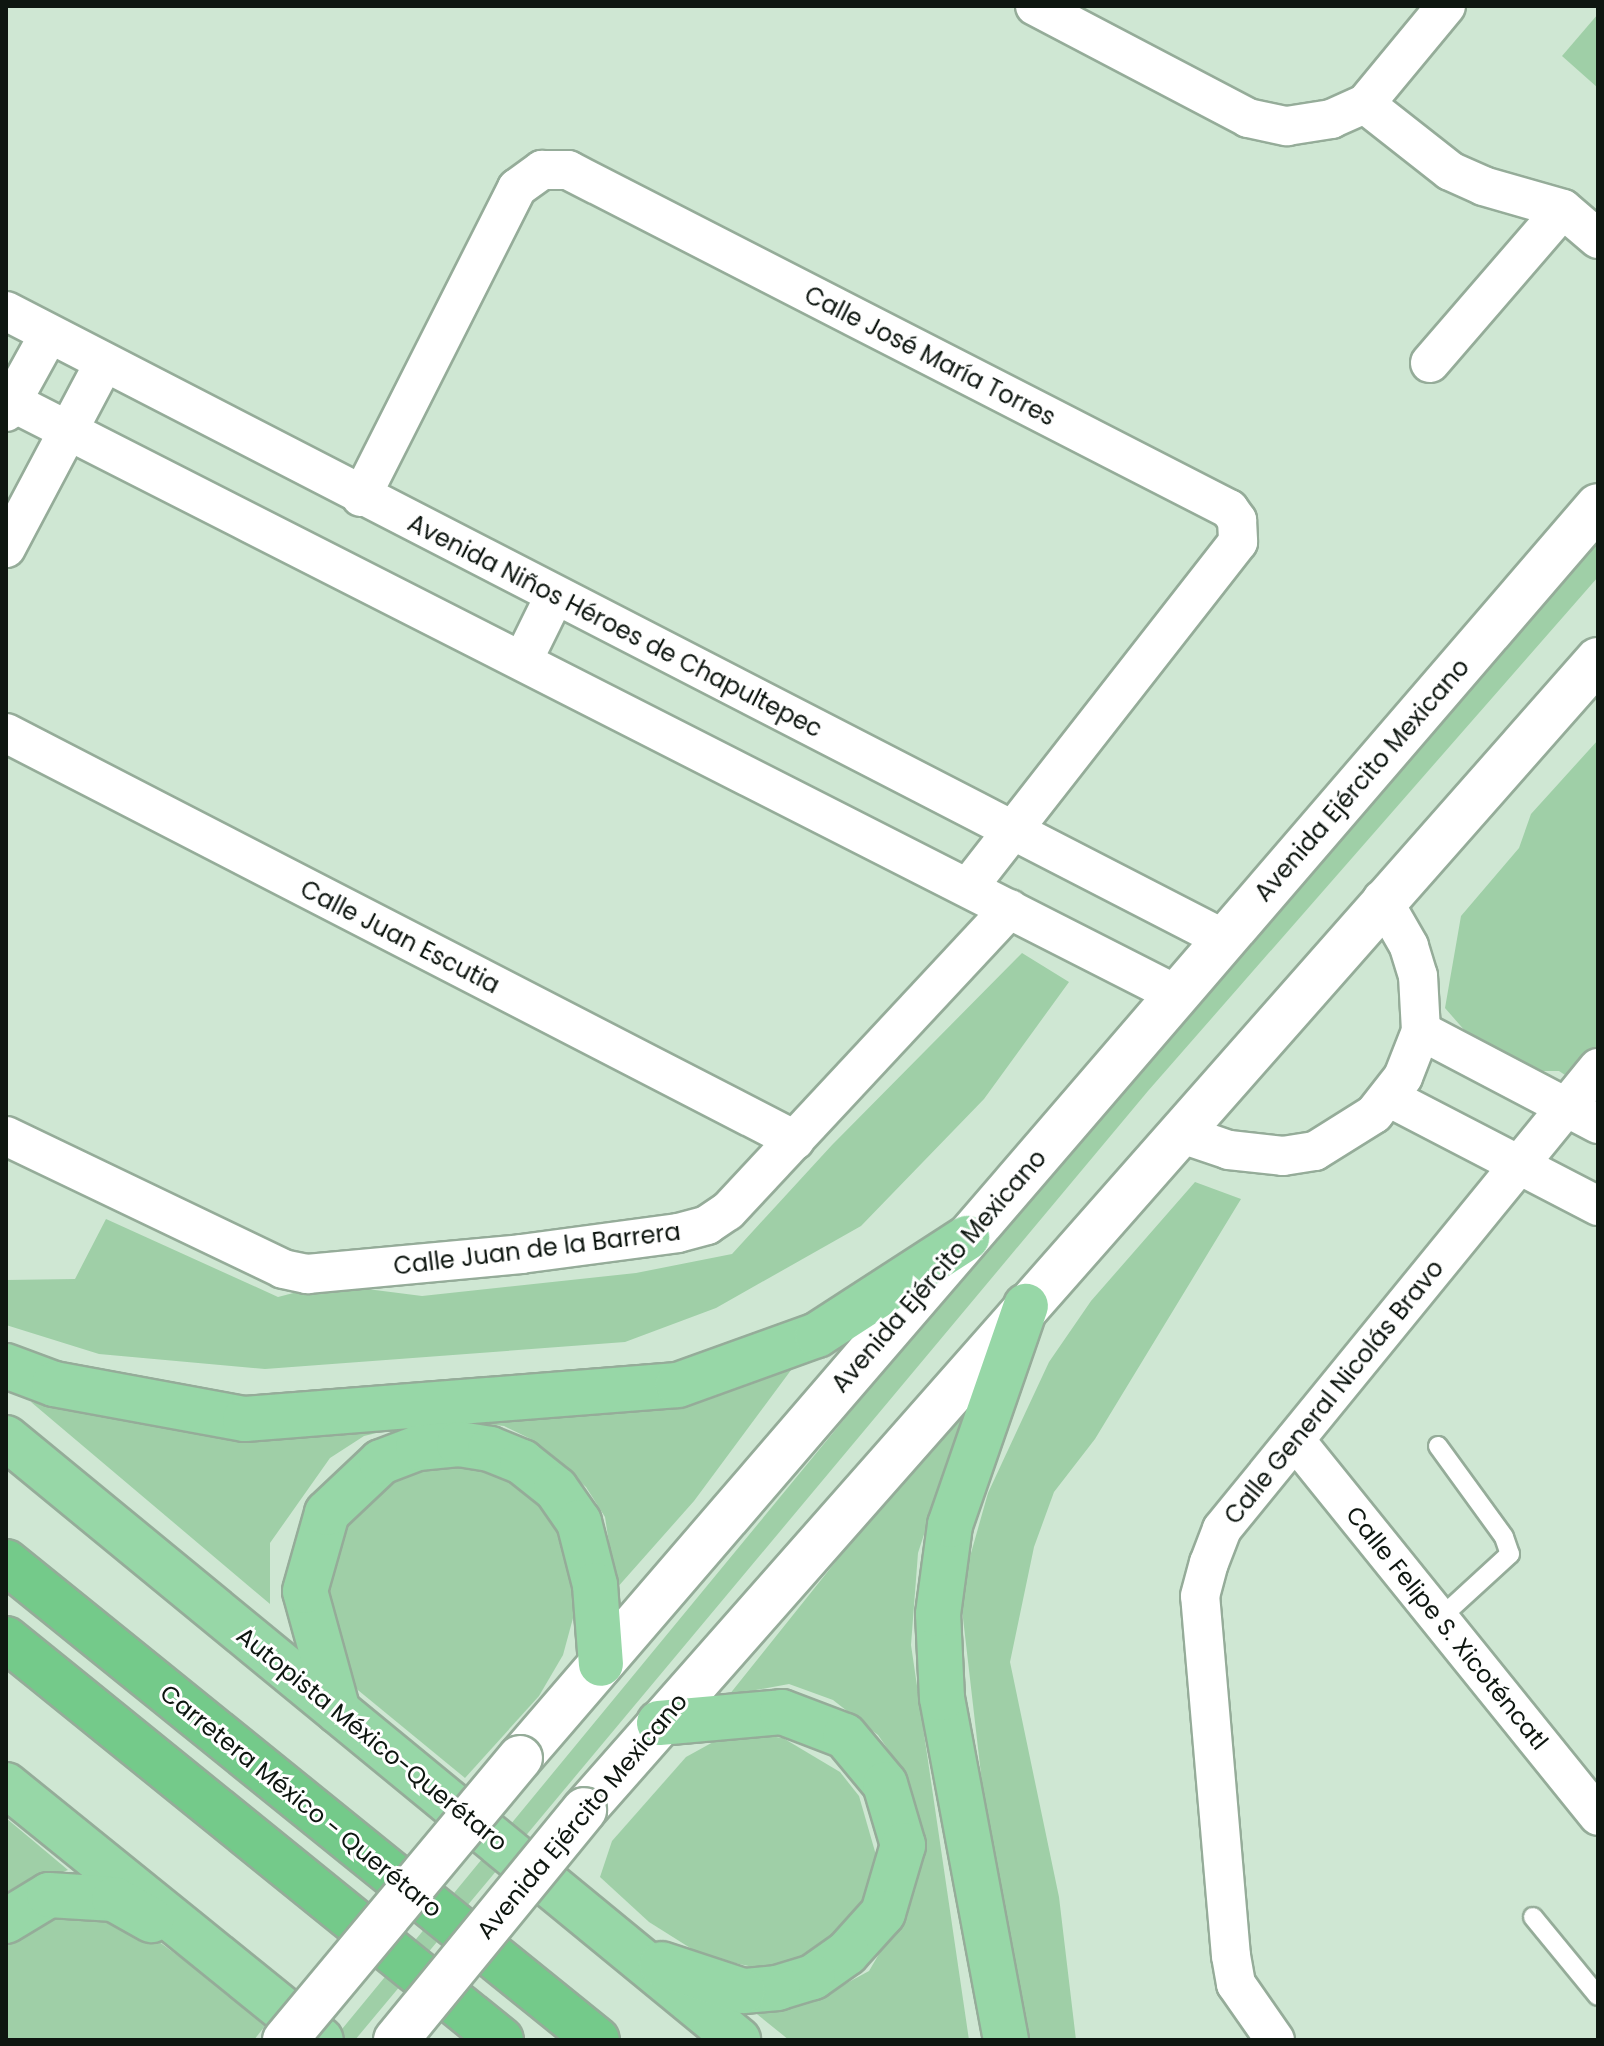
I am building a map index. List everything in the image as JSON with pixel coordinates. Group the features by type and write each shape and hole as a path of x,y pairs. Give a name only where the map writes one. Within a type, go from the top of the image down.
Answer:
{"highway":[{"name":"Carretera México - Querétaro","path":"6,1562 597,2040"},
{"path":"6,1639 501,2040"}],"main road":[{"name":"Avenida Ejército Mexicano","path":"285,2040 520,1758 1598,506"},
{"name":"Avenida Ejército Mexicano","path":"396,2040 659,1723 1026,1306 1182,1134 1382,899 1598,660"},
{"path":"6,1366 54,1384 245,1419 678,1385 817,1335 967,1238"},
{"path":"1006,2040 942,1698 938,1614 950,1525 1026,1306"},
{"name":"Autopista México-Querétaro","path":"6,1438 738,2040"},
{"path":"338,1711 305,1591 327,1513 381,1462 418,1448 459,1444 490,1449 522,1462 556,1489 579,1522 595,1585 601,1664"},
{"path":"637,1956 743,1991 778,1988 813,1977 847,1953 883,1913 903,1845 885,1784 845,1736 782,1712 659,1723"},
{"path":"6,1785 321,2040"},
{"path":"6,1921 49,1895 114,1899 221,1958"}],"street":[{"path":"1035,6 1076,15 1248,118 1287,126 1331,119 1365,104 1446,6"},
{"path":"1365,104 1450,171 1483,186 1563,209 1598,239"},
{"name":"Calle José María Torres","path":"361,497 517,188 542,170 568,170 1229,509 1237,520 1238,542 968,887"},
{"path":"1430,363 1563,209"},
{"name":"Avenida Niños Héroes de Chapultepec","path":"6,311 554,597 1015,828 1224,939"},
{"path":"49,334 8,404 524,658 1177,995"},
{"path":"6,548 104,363"},
{"path":"524,658 554,597"},
{"name":"Calle Juan Escutia","path":"6,733 795,1140"},
{"path":"1182,1134 1229,1150 1283,1156 1315,1151 1374,1114 1403,1077 1421,1031 1413,961 1382,899"},
{"name":"Calle Juan de la Barrera","path":"6,1136 283,1269 329,1275 537,1252 707,1225 728,1211 1010,909"},
{"path":"1421,1031 1582,1116"},
{"name":"Calle General Nicolás Bravo","path":"1275,2040 1236,1984 1233,1970 1200,1596 1222,1529 1521,1163 1582,1116 1598,1068"},
{"path":"1388,1097 1521,1163 1598,1206"},
{"name":"Calle Felipe S. Xicoténcatl","path":"1295,1440 1598,1816"}],"lane":[{"path":"1438,1446 1504,1537 1510,1554 1439,1619"},
{"path":"1533,1917 1598,1996"}],"green space":[{"path":"1598,14 1598,88 1562,56"},
{"path":"1598,537 1598,577 1148,1091 355,2040 333,2040 1150,1048"},
{"path":"1598,740 1598,1074 1586,1089 1559,1071 1528,1071 1466,1032 1445,1008 1461,916 1519,848 1531,814"},
{"path":"1022,953 1069,982 984,1099 861,1226 716,1308 625,1342 265,1369 99,1354 6,1325 6,1280 75,1279 106,1219 278,1297 328,1284 422,1296 636,1273 732,1254 832,1145"},
{"path":"1195,1182 1241,1199 1095,1439 1054,1492 1034,1547 1010,1662 1059,1897 1076,2040 1024,2040 985,1809 960,1592 988,1493 1049,1362 1091,1301"},
{"path":"817,1335 694,1501 616,1589 605,1517 586,1487 533,1440 504,1426 459,1421 410,1425 364,1436 330,1458 270,1543 270,1604 31,1402 246,1435 554,1408"},
{"path":"969,1395 918,1553 911,1645 969,2040 789,2040 742,2002 823,1996 869,1971 909,1903 921,1862 917,1809 903,1771 878,1735 833,1700 789,1684 729,1695"},
{"path":"448,1459 514,1478 538,1497 558,1524 573,1566 576,1607 563,1655 539,1696 465,1778 353,1686 321,1591 342,1531 366,1492 413,1465"},
{"path":"749,1733 783,1738 840,1772 859,1796 878,1862 868,1892 843,1932 804,1961 762,1969 703,1956 649,1922 600,1877 612,1841 686,1757 715,1741"},
{"path":"6,1818 68,1870 6,1894"},
{"path":"43,1916 124,1916 268,2022 254,2040 6,2040 6,1941"}]}
